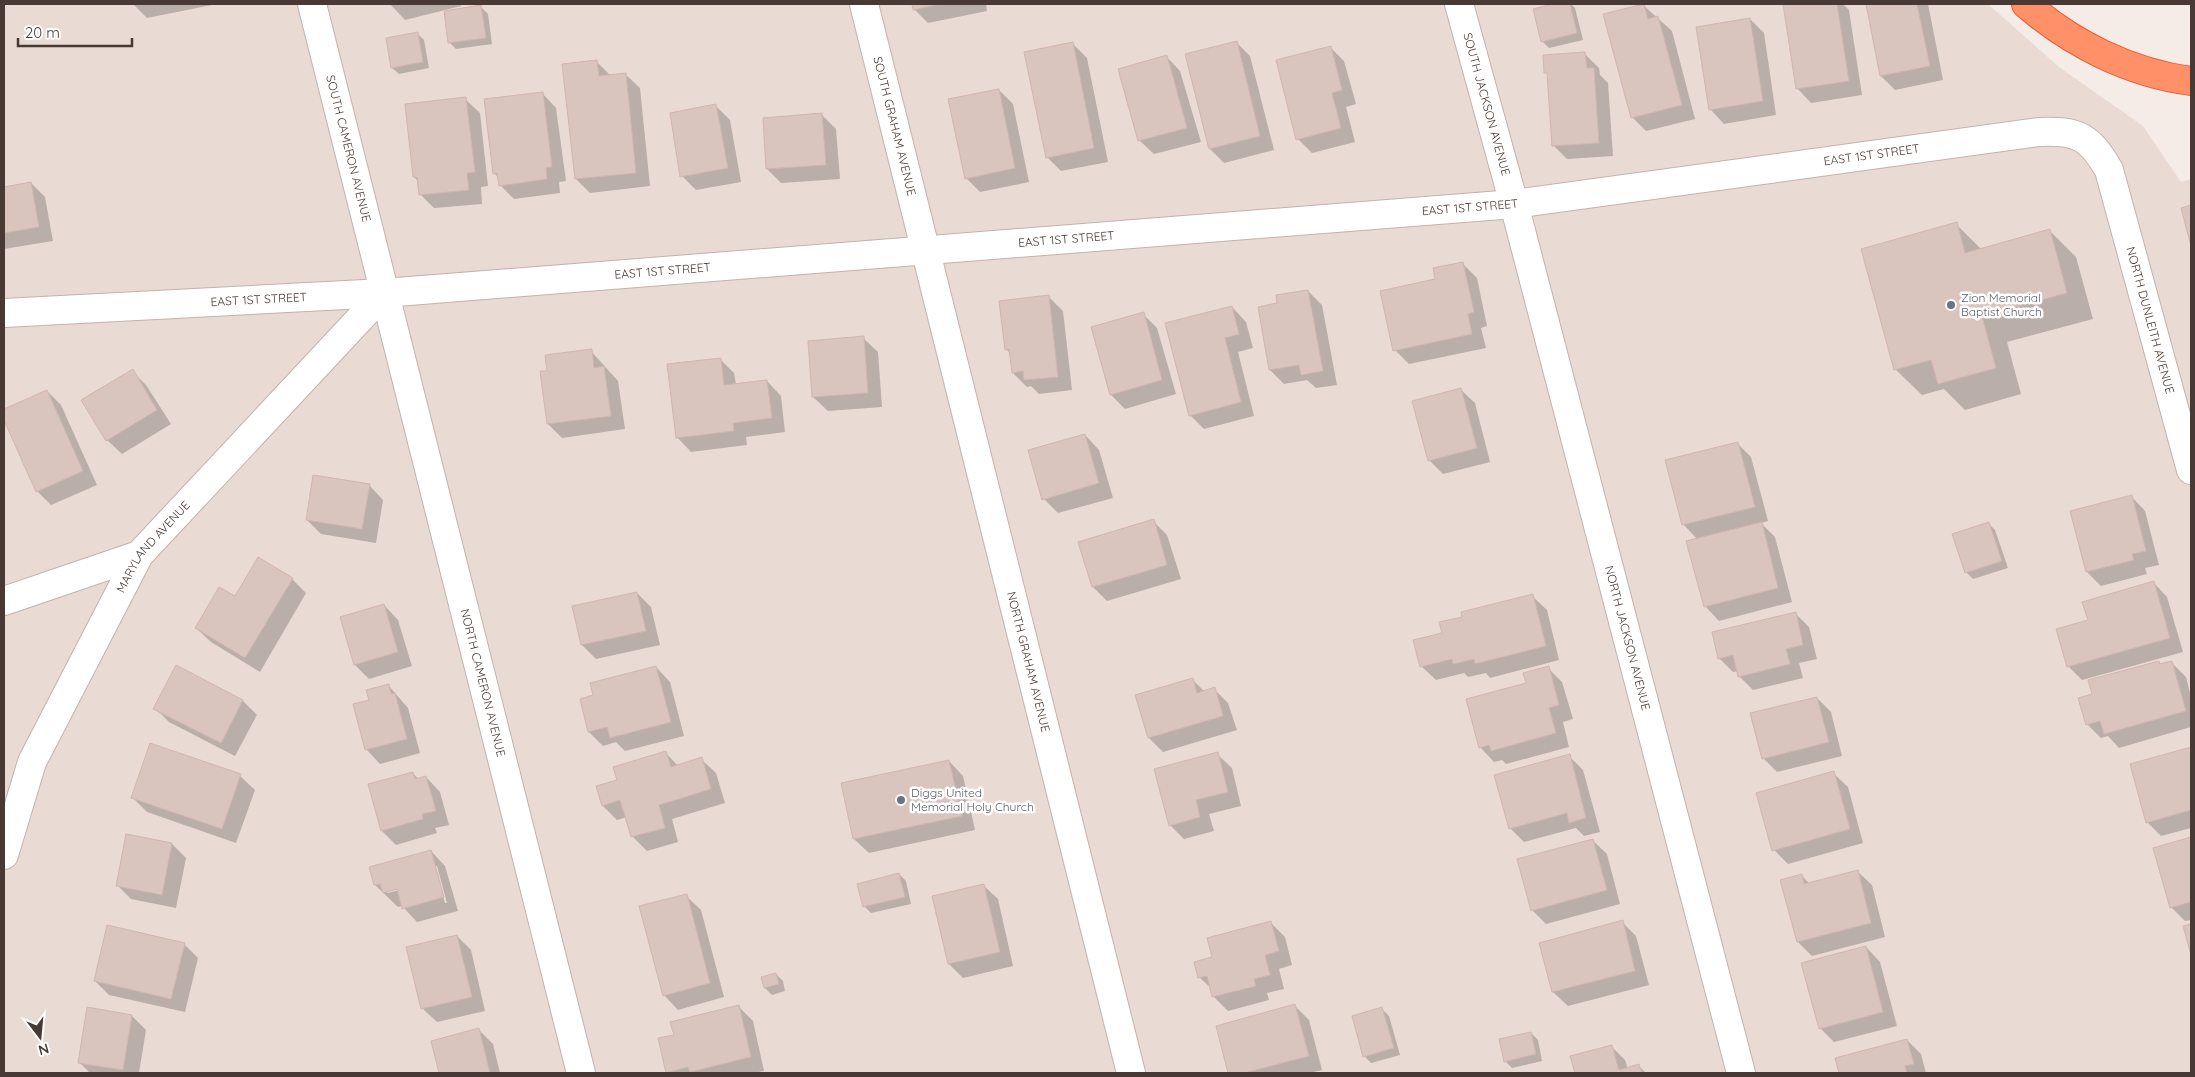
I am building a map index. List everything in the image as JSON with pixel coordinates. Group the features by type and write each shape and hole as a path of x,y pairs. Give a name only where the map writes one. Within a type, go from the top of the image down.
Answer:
{"highway":[{"path":"2026,4 2066,34 2098,53 2134,68 2169,78 2191,81"}],"street":[{"name":"SOUTH CAMERON AVENUE","path":"312,4 384,293"},
{"name":"SOUTH GRAHAM AVENUE","path":"864,4 926,250"},
{"name":"SOUTH JACKSON AVENUE","path":"1459,4 1514,204"},
{"name":"EAST 1ST STREET","path":"4,313 384,293 1514,204 2039,132 2062,131 2082,138 2098,150 2109,170"},
{"name":"NORTH DUNLEITH AVENUE","path":"2109,170 2191,470"},
{"name":"NORTH JACKSON AVENUE","path":"1514,204 1741,1073"},
{"name":"NORTH GRAHAM AVENUE","path":"926,250 1130,1073"},
{"name":"MARYLAND AVENUE","path":"4,855 32,762 139,556 384,293"},
{"name":"NORTH CAMERON AVENUE","path":"384,293 581,1073"},
{"path":"4,601 139,556"}],"shaded area":[{"path":"4,4 1988,4 2059,67 2143,126 2181,182 2191,179 2191,1073 4,1073"}],"building":[{"path":"912,4 941,4 913,10"},
{"path":"1553,4 1570,4 1577,33 1541,42 1533,9"},
{"path":"1644,4 1648,19 1658,16 1682,105 1631,118 1603,14"},
{"path":"1783,4 1837,4 1849,81 1796,89"},
{"path":"1866,4 1917,4 1930,66 1880,76"},
{"path":"481,5 486,38 448,43 444,11"},
{"path":"1750,18 1763,101 1709,110 1696,27"},
{"path":"418,32 423,62 391,68 386,38"},
{"path":"1237,41 1260,136 1209,149 1185,54"},
{"path":"1073,42 1094,148 1046,158 1024,52"},
{"path":"1331,46 1342,90 1332,93 1341,128 1296,140 1276,60"},
{"path":"1585,52 1587,68 1594,68 1599,143 1552,146 1547,73 1544,73 1543,55"},
{"path":"1167,55 1187,128 1138,141 1118,69"},
{"path":"597,60 599,76 626,73 636,173 575,179 562,64"},
{"path":"999,89 1015,168 965,179 948,99"},
{"path":"543,92 552,167 546,168 547,179 499,186 497,173 493,174 484,99"},
{"path":"466,97 475,172 467,173 469,190 419,195 417,177 413,177 405,104"},
{"path":"716,104 728,168 680,177 670,113"},
{"path":"822,113 826,165 766,169 763,118"},
{"path":"31,182 39,227 4,233 4,187"},
{"path":"2191,205 2191,246 2181,208"},
{"name":"Zion Memorial Baptist Church","path":"1957,222 1965,253 2050,229 2067,293 1982,316 1996,368 1938,384 1931,360 1894,370 1861,249"},
{"path":"1463,262 1474,312 1468,314 1472,334 1393,351 1380,291 1435,279 1433,268"},
{"path":"1308,290 1323,371 1301,375 1299,365 1269,370 1258,307 1277,303 1276,295"},
{"path":"1049,295 1058,377 1024,380 1023,371 1012,373 1009,349 1005,350 999,301"},
{"path":"1232,306 1239,334 1225,338 1241,402 1189,416 1165,323"},
{"path":"1144,312 1162,380 1110,395 1091,327"},
{"path":"864,336 868,393 812,397 808,341"},
{"path":"592,349 594,368 604,366 611,416 547,424 540,371 547,371 545,355"},
{"path":"721,358 724,385 767,380 772,418 733,423 734,431 676,438 667,364"},
{"path":"133,369 157,410 106,441 81,400"},
{"path":"1461,388 1477,448 1428,461 1412,401"},
{"path":"47,390 83,471 36,492 4,420 4,409"},
{"path":"1085,434 1099,483 1042,500 1028,450"},
{"path":"1738,442 1755,507 1682,525 1665,460"},
{"path":"313,475 370,484 362,529 306,520"},
{"path":"2132,495 2146,551 2132,554 2134,560 2086,572 2070,511"},
{"path":"1154,519 1167,565 1092,587 1078,542"},
{"path":"1762,522 1778,588 1704,607 1686,541"},
{"path":"1989,522 2002,561 1965,573 1952,534"},
{"path":"258,557 293,578 245,658 195,628 219,587 235,596"},
{"path":"2154,581 2170,638 2067,667 2056,629 2088,620 2082,602"},
{"path":"637,592 646,631 581,645 572,606"},
{"path":"1533,594 1546,646 1475,664 1474,659 1453,664 1452,659 1420,667 1413,640 1442,633 1439,622 1462,617 1461,612"},
{"path":"384,604 398,652 354,665 340,617"},
{"path":"1796,612 1803,645 1786,649 1790,664 1738,677 1733,655 1718,659 1712,632"},
{"path":"2159,661 2160,664 2172,661 2186,711 2104,734 2100,721 2086,725 2078,698 2092,694 2088,680"},
{"path":"176,665 243,700 221,743 153,709"},
{"path":"656,666 671,722 610,738 607,727 588,732 580,699 593,695 590,683"},
{"path":"1549,666 1559,705 1549,708 1556,733 1491,751 1489,745 1479,748 1466,699 1526,683 1523,673"},
{"path":"1193,678 1197,693 1215,687 1223,716 1148,738 1135,695"},
{"path":"389,684 391,694 395,693 407,739 365,750 353,704 369,700 366,690"},
{"path":"1817,697 1829,742 1762,759 1750,713"},
{"path":"150,743 241,774 222,829 131,798"},
{"path":"2191,747 2191,810 2146,823 2130,764"},
{"path":"666,751 671,767 702,757 711,789 659,805 665,828 631,837 620,800 602,806 596,786 617,780 613,767"},
{"path":"1218,752 1228,792 1196,800 1200,817 1169,826 1154,769"},
{"path":"1570,754 1586,818 1569,823 1567,813 1509,829 1494,775"},
{"name":"Diggs United Memorial Holy Church","path":"949,760 962,816 853,839 841,783"},
{"path":"1834,771 1850,829 1772,851 1756,793"},
{"path":"413,772 415,779 426,776 436,811 422,814 423,819 381,831 368,784"},
{"path":"126,834 172,843 162,895 116,886"},
{"path":"2191,837 2191,902 2170,908 2153,848"},
{"path":"1593,839 1607,890 1531,911 1517,859"},
{"path":"431,850 444,897 402,909 397,889 383,893 380,884 374,885 369,867"},
{"path":"1858,870 1871,923 1797,942 1780,880 1802,874 1804,884"},
{"path":"899,873 905,897 863,907 857,884"},
{"path":"984,884 1000,952 948,964 932,896"},
{"path":"687,894 710,983 663,996 639,906"},
{"path":"1623,920 1635,971 1552,992 1539,943"},
{"path":"1271,921 1279,951 1265,955 1270,975 1254,979 1256,986 1212,997 1207,976 1198,978 1194,962 1212,957 1207,938"},
{"path":"2191,924 2191,955 2183,926"},
{"path":"107,925 185,943 171,999 94,981"},
{"path":"457,935 472,997 421,1009 406,947"},
{"path":"1866,946 1883,1012 1819,1029 1801,963"},
{"path":"776,973 779,984 764,988 761,977"},
{"path":"1295,1004 1309,1056 1244,1073 1228,1073 1216,1026"},
{"path":"739,1005 751,1057 690,1072 688,1067 666,1073 658,1038 674,1035 670,1022"},
{"path":"87,1007 132,1015 123,1070 78,1063"},
{"path":"1382,1007 1394,1048 1363,1057 1352,1016"},
{"path":"479,1028 490,1073 439,1073 431,1041"},
{"path":"1531,1032 1536,1054 1504,1062 1499,1039"},
{"path":"1907,1039 1914,1064 1905,1066 1907,1073 1839,1073 1835,1058"},
{"path":"1612,1045 1619,1070 1639,1064 1642,1073 1575,1073 1570,1056"}],"place":[{"name":"Zion Memorial Baptist Church","path":"1951,305"},
{"name":"Diggs United Memorial Holy Church","path":"901,800"}]}
